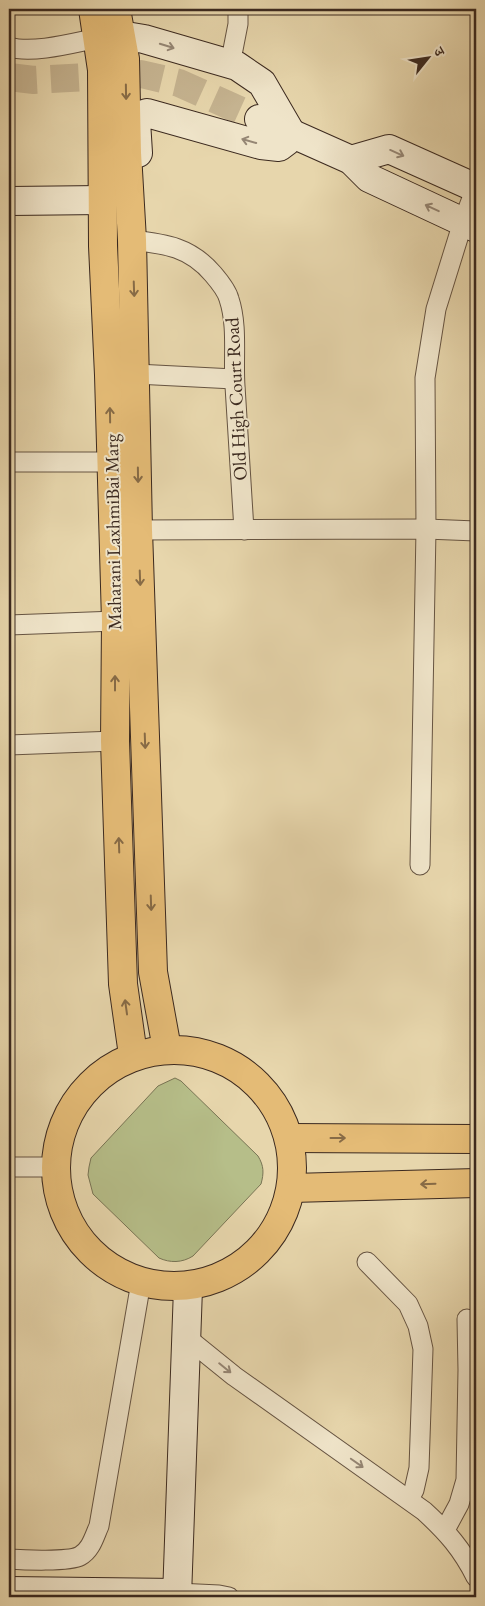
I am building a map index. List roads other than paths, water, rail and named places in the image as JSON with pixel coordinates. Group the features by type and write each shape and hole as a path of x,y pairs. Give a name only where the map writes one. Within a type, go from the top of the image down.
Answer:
{"main road":[{"name":"Maharani LaxhmiBai Marg","path":"93,9 109,37 102,70 103,246 116,621 115,741 123,984 133,1055"},
{"path":"109,37 116,9"},
{"path":"109,37 144,39 237,66 262,83 291,133"},
{"path":"109,37 125,59 153,972 167,1049"},
{"path":"131,208 138,192 139,170 136,121 141,115 147,113 165,117 261,145 279,147 287,141 291,133"},
{"path":"259,119 351,160 369,178 470,225"},
{"path":"351,160 389,149 476,188"},
{"path":"9,201 103,200"},
{"path":"167,1049 200,1051 230,1063 257,1082 277,1108 289,1138 293,1163 292,1188 278,1226 253,1258 218,1279 188,1288 141,1282 106,1266 79,1239 61,1204 55,1166 61,1131 77,1099 102,1073 133,1055 167,1049"},
{"path":"289,1138 476,1139"},
{"path":"292,1188 476,1183"},
{"path":"9,1591 177,1595 188,1288"}],"street":[{"path":"230,65 238,24 238,9"},
{"path":"9,47 15,49 46,48 109,37"},
{"path":"420,865 426,529 425,378 436,309 470,225 476,188"},
{"name":"Old High Court Road","path":"132,240 166,244 186,251 204,263 218,280 229,299 233,320 234,379 244,530"},
{"path":"136,374 234,379"},
{"path":"9,462 111,462"},
{"path":"138,530 476,530"},
{"path":"9,625 116,621"},
{"path":"9,745 115,741"},
{"path":"9,1168 55,1166"},
{"path":"367,1262 408,1304 418,1326 423,1350 419,1468 414,1490 409,1499"},
{"path":"9,1559 49,1560 79,1557 91,1545 99,1526 141,1282"},
{"path":"445,1530 459,1504 466,1480 467,1319"},
{"path":"187,1338 234,1376 409,1499 445,1530 468,1561 476,1577"},
{"path":"177,1595 219,1595 228,1597"}],"tunnel":[{"path":"9,77 34,80 141,74 179,83 259,119"}]}
